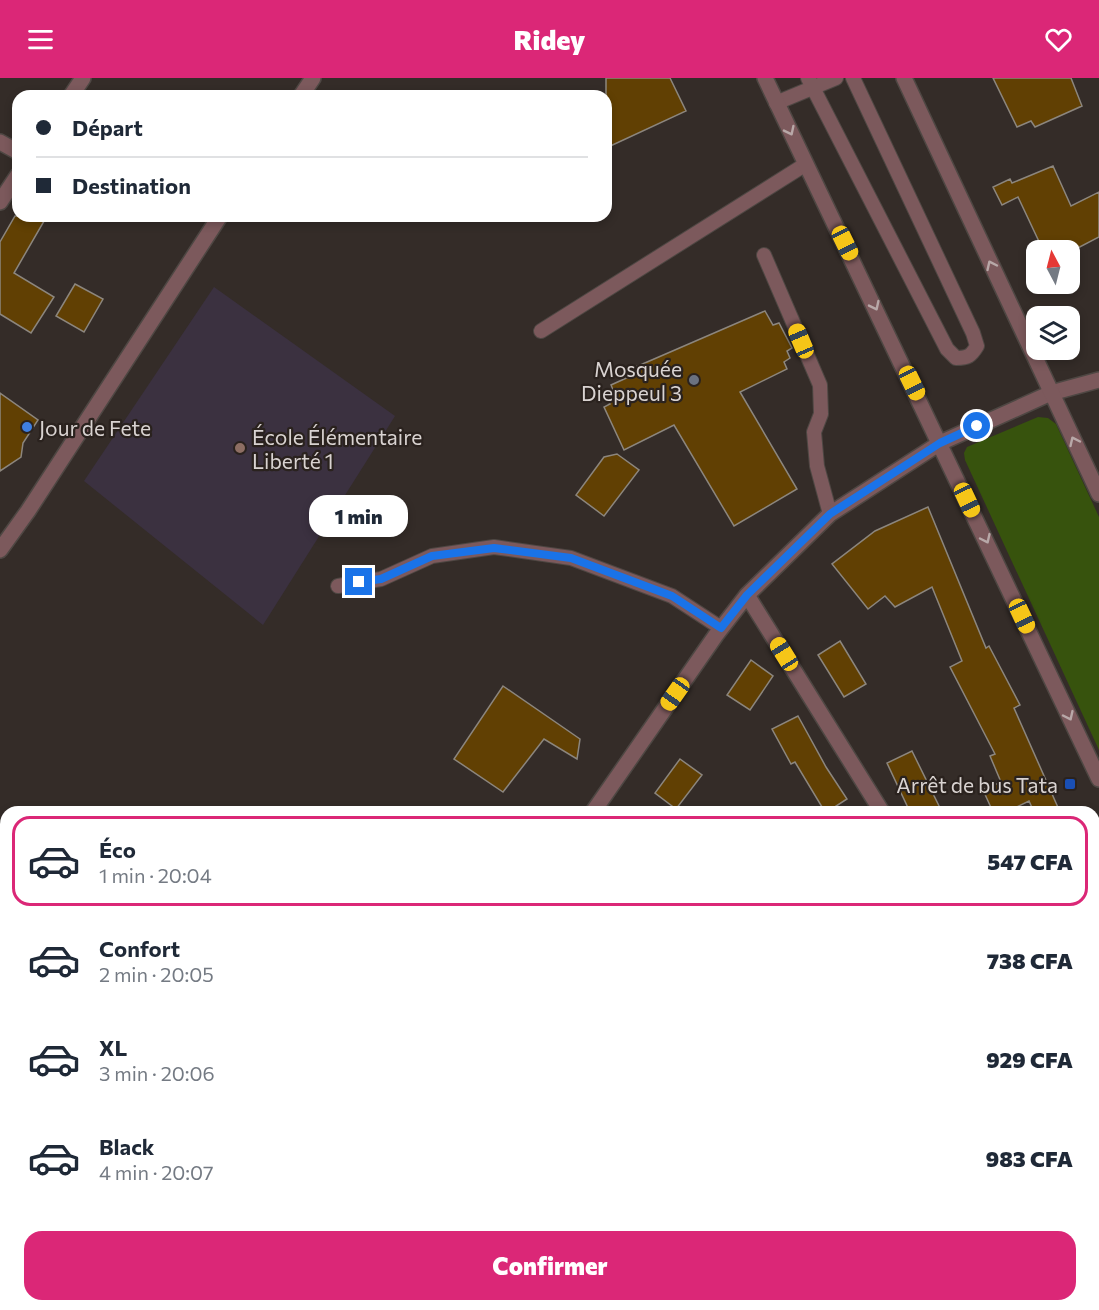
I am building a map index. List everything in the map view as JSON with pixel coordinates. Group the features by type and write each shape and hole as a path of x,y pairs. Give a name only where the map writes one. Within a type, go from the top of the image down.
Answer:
{"street":[{"path":"765,78 1099,779"},
{"path":"904,78 1099,494"},
{"path":"0,202 12,184"},
{"path":"2,544 216,222"},
{"path":"597,806 721,628 747,595 830,514 940,443 1051,393 1099,380"},
{"path":"747,595 878,806"}],"lane":[{"path":"776,103 810,83 836,78"},
{"path":"810,83 947,349 956,358 967,358 977,346 973,333 853,78"},
{"path":"541,331 806,164"},
{"path":"764,255 820,385 821,414 814,432 817,466 830,514"},
{"path":"338,586 381,579 432,556 494,548 571,558 672,596 721,628"}],"shaded area":[{"name":"École Élémentaire Liberté 1","path":"214,287 395,416 263,625 84,481"}],"green space":[{"path":"1038,417 1048,418 1056,424 1099,517 1099,750 965,460 964,453 967,447"}],"building":[{"path":"606,78 670,78 686,111 612,145 612,90 606,90"},
{"path":"993,78 1071,78 1082,106 1035,127 1031,121 1017,127"},
{"path":"1053,166 1071,206 1099,192 1099,237 1080,247 1080,240 1038,240 1018,197 1002,205 993,187 1010,179 1012,183"},
{"path":"12,221 44,222 14,273 54,297 31,333 0,314 0,242"},
{"path":"75,284 103,299 84,332 56,316"},
{"path":"765,311 773,325 779,323 792,348 787,351 790,358 784,362 787,369 740,392 797,489 734,526 674,425 624,450 604,407 610,404 605,396 614,392 611,385 633,375 631,369"},
{"path":"0,393 38,420 23,443 21,457 0,471"},
{"path":"617,454 639,470 604,516 576,495 604,457"},
{"path":"928,507 986,648 989,646 1020,705 1014,708 1057,806 1031,806 1029,801 1019,806 990,806 983,790 1001,782 990,756 995,754 950,667 962,661 932,587 895,607 885,596 868,609 832,564 875,531"},
{"path":"840,641 866,684 844,697 818,655"},
{"path":"751,660 773,676 750,710 727,695"},
{"path":"503,686 580,739 577,759 544,739 503,792 454,759"},
{"path":"798,716 826,767 847,799 836,806 821,806 795,762 791,764 772,729"},
{"path":"912,751 939,806 907,806 887,763"},
{"path":"680,759 702,775 678,806 672,806 655,793"}],"place":[{"name":"Mosquée Dieppeul 3","path":"694,380"},
{"name":"Jour de Fete","path":"27,427"},
{"name":"École Élémentaire Liberté 1","path":"240,448"},
{"name":"Arrêt de bus Tata","path":"1070,784"}],"route":[{"path":"359,582 381,579 432,556 494,548 571,558 672,596 721,628 747,595 830,514 940,443 977,426"}]}
